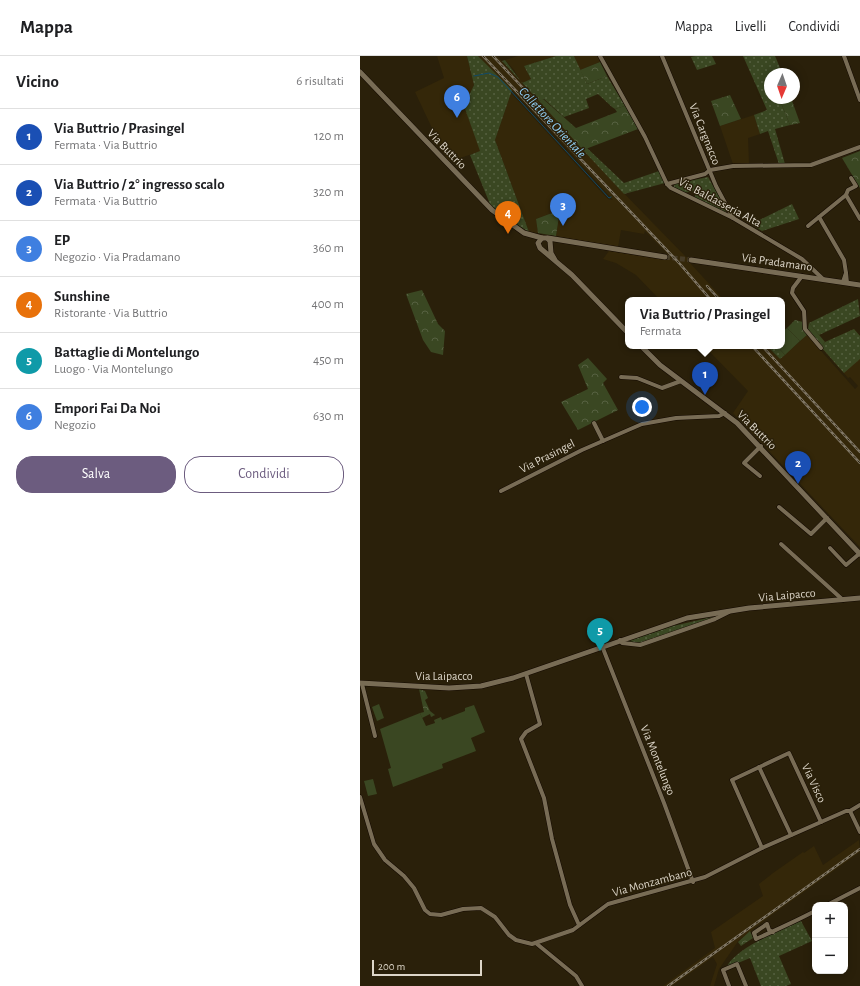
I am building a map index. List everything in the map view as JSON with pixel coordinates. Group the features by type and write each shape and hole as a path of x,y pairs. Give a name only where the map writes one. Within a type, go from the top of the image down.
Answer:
{"street":[{"name":"Via Baldasseria Alta","path":"600,56 645,137 667,184 682,195 733,218 802,258 823,279"},
{"name":"Via Cargnacco","path":"662,56 716,186 733,218"},
{"path":"844,56 860,100"},
{"name":"Via Buttrio","path":"360,72 492,210 525,233 544,250 576,279 625,330"},
{"path":"667,184 706,174 710,170 733,166 811,165 860,147"},
{"path":"808,226 846,196 848,190 856,186 851,178"},
{"path":"846,196 860,219"},
{"path":"819,218 844,260 846,273 845,282"},
{"name":"Via Buttrio","path":"525,233 542,238 548,238"},
{"path":"539,246 539,242 542,238"},
{"path":"548,238 665,257"},
{"path":"548,238 551,246 551,253 555,260"},
{"path":"544,250 557,242 565,241"},
{"name":"Via Pradamano","path":"691,260 860,285"},
{"path":"802,276 792,291 804,311 805,329 820,348"},
{"name":"Via Buttrio","path":"644,349 656,362 725,413 760,446 860,554 846,565 830,548"},
{"path":"621,376 636,378 662,388 681,381"},
{"name":"Via Prasingel","path":"501,491 545,468 603,441 648,423 686,417 719,416 725,413"},
{"path":"594,423 603,441"},
{"path":"760,446 744,463 760,476"},
{"path":"779,507 811,534 827,518"},
{"name":"Via Laipacco","path":"781,544 843,600"},
{"name":"Via Laipacco","path":"361,684 466,688 495,683 526,674 602,646 687,618 733,610 860,599"},
{"name":"Via Laipacco","path":"620,640 622,643 640,645 715,619 733,610"},
{"name":"Via Montelungo","path":"602,646 664,803 693,882"},
{"path":"526,674 540,724 526,732 521,739 544,798 552,839 570,905 579,925"},
{"path":"361,684 375,736"},
{"name":"Via Visco","path":"759,767 789,753 821,822"},
{"path":"762,848 732,780 759,767 792,835"},
{"path":"360,797 374,844 385,860 404,876 414,888 425,910 430,914 440,915 463,908 481,908 495,917 509,935 516,940 524,943 537,944 574,974 582,986"},
{"name":"Via Monzambano","path":"537,944 572,930 608,904 693,882 719,871 762,848 846,811 850,811 860,805"},
{"path":"850,811 860,832"},
{"path":"833,902 860,888"},
{"path":"773,932 770,931 767,924 754,933 756,939 773,932 812,912"},
{"path":"729,986 723,970 737,964 746,986"}],"shaded area":[{"path":"437,56 467,56 474,85 464,106 481,151 448,162 415,92 444,78"},
{"path":"478,56 497,56 520,81 514,70 505,60 518,56 556,56 524,66 531,79 522,83 613,182 686,257 690,258 690,263 721,297 657,297 636,275 616,263 603,259 609,251 665,260 666,255 669,255 645,231 644,234 621,230 618,247 556,236 560,210 536,219 538,233 529,232 495,140 511,93 604,195 608,199 613,200 544,123"},
{"path":"574,56 598,56 600,62 580,70"},
{"path":"754,115 760,134 748,138 749,164 733,164 720,126"},
{"path":"854,329 860,336 860,547 733,413 748,391 707,349 770,349 780,359 807,335 855,389 858,386 850,377 848,378 821,347 825,342"},
{"path":"859,840 860,852 739,940 719,969 714,986 710,986 717,964 713,957 672,986 663,986 715,948 711,932 763,896 759,884 773,873 814,846 823,865"}],"green space":[{"path":"467,56 478,56 512,90 495,140 529,232 492,209 470,155 480,151 464,106 474,85"},
{"path":"556,56 574,56 587,84 607,76 625,106 615,109 598,94 586,99 589,108 564,117 544,99 539,101 522,83 531,79 524,66"},
{"path":"712,56 716,64 697,70 691,57"},
{"path":"743,56 775,56 780,68 764,68 764,103"},
{"path":"505,60 521,81 502,61"},
{"path":"600,62 607,76 587,84 580,70"},
{"path":"730,95 741,119 720,126 711,101"},
{"path":"543,99 576,128 617,112 615,109 625,106 638,129 583,150 539,101"},
{"path":"764,104 781,104 790,125 775,129 785,164 779,164 768,131 760,134 754,115 767,110"},
{"path":"781,104 793,104 800,123 790,125"},
{"path":"587,148 624,183 659,171 665,183 624,194 583,150"},
{"path":"860,151 860,188 842,158"},
{"path":"708,177 726,209 726,213 694,200 696,191 682,193 673,188 675,184"},
{"path":"792,204 799,219 762,231 751,224"},
{"path":"560,210 556,236 538,233 536,219"},
{"path":"422,290 438,324 445,331 443,355 431,352 423,340 406,294"},
{"path":"858,299 860,316 819,335 809,323"},
{"path":"795,320 803,322 803,330 807,335 800,341 787,328"},
{"path":"809,323 825,342 821,347 808,329"},
{"path":"787,328 800,341 785,355 780,349 785,349 785,330"},
{"path":"854,329 860,336 860,359 844,373 821,347 825,342"},
{"path":"770,349 780,349 785,355 780,359"},
{"path":"588,358 607,379 603,383 618,410 578,430 561,402 588,389 578,365"},
{"path":"717,616 639,643 626,642 673,626"},
{"path":"419,689 425,691 428,698 425,700 430,711 435,715 431,717 430,714 422,718 420,713 424,712"},
{"path":"379,704 384,718 377,721 372,707"},
{"path":"474,705 485,732 471,738 476,751 442,764 443,768 393,787 388,769 391,768 380,729 420,713 426,726 435,723 434,720 441,717 442,720 465,711 465,708"},
{"path":"373,779 377,794 368,796 364,781"},
{"path":"801,921 812,941 779,956 791,984 786,986 761,986 750,958 726,968 731,960 739,953 759,940"},
{"path":"750,931 753,938 741,946 738,942"}],"waterway":[{"name":"Collettore Orientale","path":"474,76 489,73 498,77 609,198 611,197"}],"tunnel":[{"path":"665,257 691,260"}],"railway":[{"path":"483,56 680,264 708,297"},
{"path":"493,56 538,104"},
{"path":"707,286 717,297"},
{"path":"755,349 860,463"},
{"path":"765,349 860,452"},
{"path":"668,986 860,849"}],"place":[{"name":"Empori Fai Da Noi","path":"457,118"},
{"name":"EP","path":"563,226"},
{"name":"Sunshine","path":"508,234"},
{"name":"Via Buttrio / Prasingel","path":"705,395"},
{"name":"Via Buttrio / 2° ingresso scalo","path":"798,484"},
{"name":"Battaglie di Montelungo","path":"600,651"}]}
